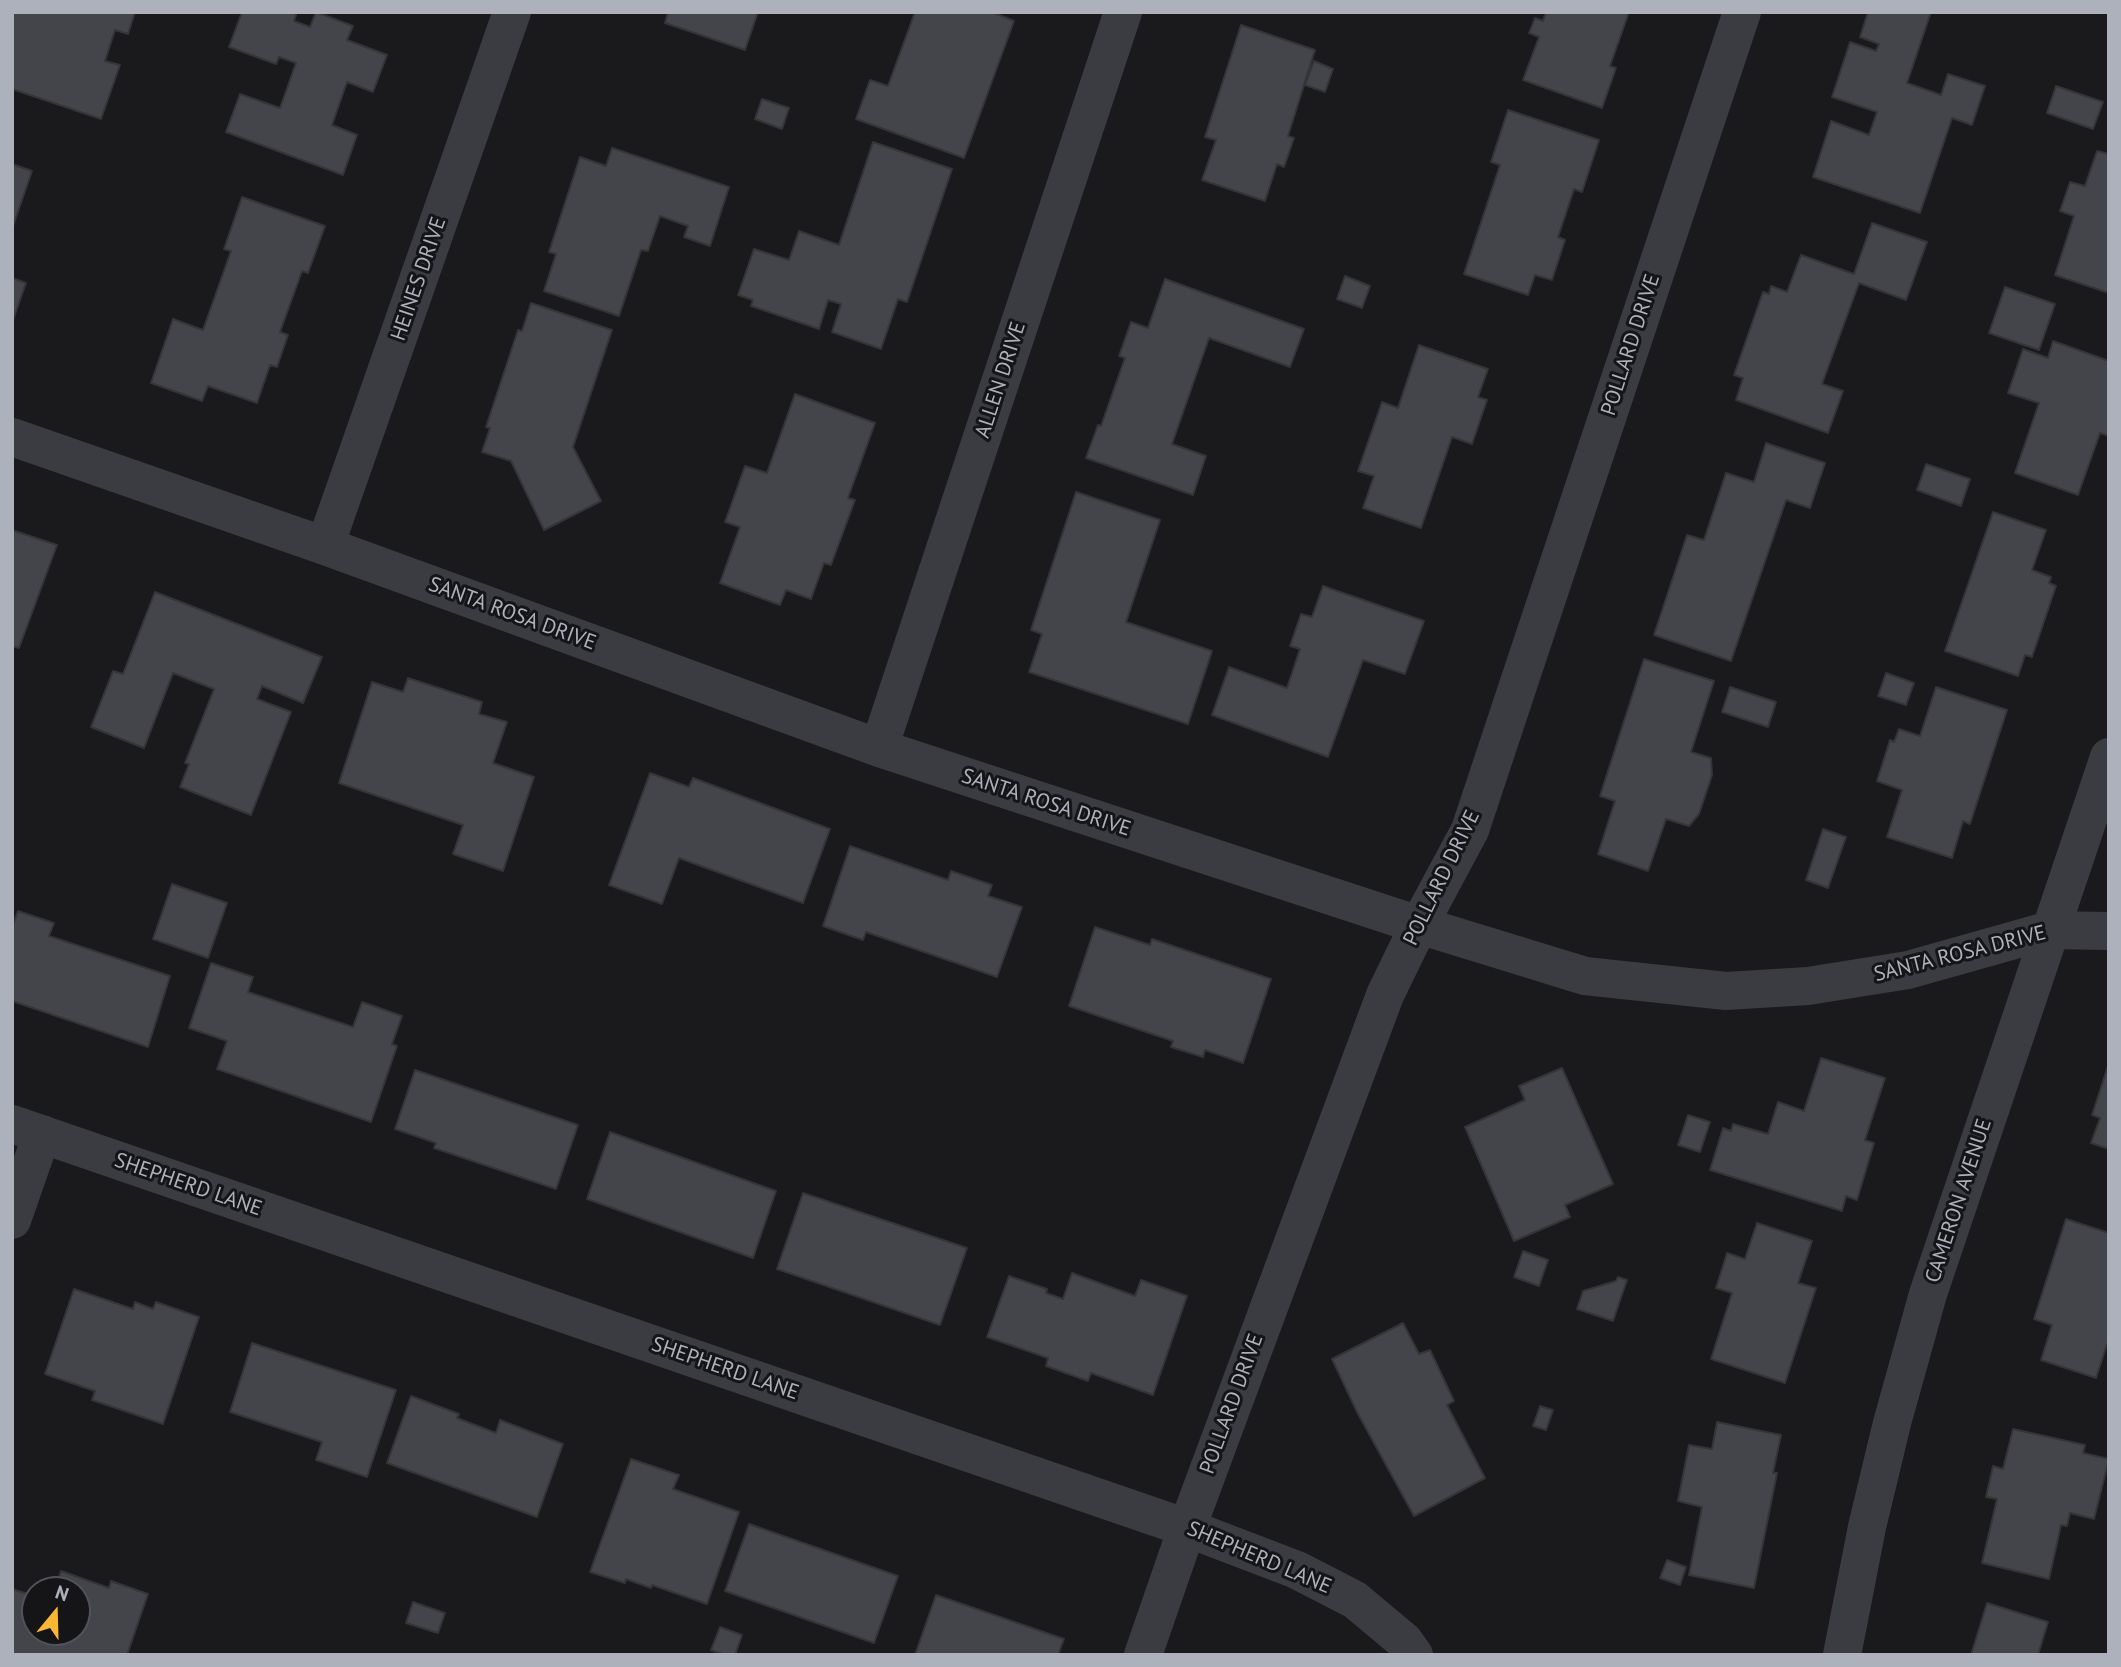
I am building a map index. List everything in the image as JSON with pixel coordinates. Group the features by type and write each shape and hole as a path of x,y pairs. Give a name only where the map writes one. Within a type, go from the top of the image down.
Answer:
{"street":[{"name":"HEINES DRIVE","path":"326,546 512,12"},
{"name":"ALLEN DRIVE","path":"879,748 1123,12"},
{"name":"POLLARD DRIVE","path":"1143,1655 1187,1528 1385,995 1470,830 1742,12"},
{"name":"SANTA ROSA DRIVE","path":"12,437 326,546 879,748 1419,925 1585,976 1726,991 1808,986 1909,970 2050,930 2109,930"},
{"name":"CAMERON AVENUE","path":"1842,1655 1867,1527 1892,1423 1928,1294 2109,757"},
{"name":"SHEPHERD LANE","path":"27,1129 1187,1528 1297,1570 1355,1600 1404,1641 1415,1655"},
{"path":"12,1220 27,1129"}],"building":[{"path":"12,12 135,12 128,34 115,30 105,61 120,65 101,119 12,89"},
{"path":"242,12 297,12 294,21 310,27 316,12 353,26 347,40 387,55 373,92 347,82 332,125 357,135 343,175 226,132 240,94 280,108 296,63 279,57 276,64 229,47"},
{"path":"668,12 758,12 745,50 665,23"},
{"path":"915,12 992,12 1014,21 964,158 856,119 870,80 888,86"},
{"path":"1546,12 1629,12 1610,66 1616,68 1602,108 1523,80 1539,37 1529,33 1535,18 1543,21"},
{"path":"1868,12 1931,12 1907,83 1941,95 1948,74 1985,86 1972,125 1952,118 1920,213 1813,177 1831,121 1869,135 1877,112 1832,97 1850,42 1876,51 1879,44 1860,37"},
{"path":"1241,25 1315,50 1288,136 1294,138 1284,167 1277,164 1265,201 1202,180 1216,140 1205,137"},
{"path":"1314,61 1333,69 1325,92 1305,85"},
{"path":"2056,86 2103,102 2093,129 2047,113"},
{"path":"762,99 789,108 782,129 755,119"},
{"path":"1508,110 1599,140 1582,192 1574,189 1558,237 1565,240 1552,280 1535,275 1528,295 1464,274 1500,165 1491,162"},
{"path":"873,142 952,169 907,302 898,299 881,349 832,332 841,304 828,300 819,329 751,306 753,300 738,295 754,249 789,260 799,231 839,245"},
{"path":"612,148 729,187 710,246 684,237 688,226 660,216 648,251 641,250 619,316 544,291 556,254 549,252 580,157 606,166"},
{"path":"2097,151 2109,154 2109,293 2055,275 2074,216 2060,211 2070,182 2085,186"},
{"path":"12,164 32,171 12,229"},
{"path":"242,197 325,226 308,273 302,271 280,332 288,335 277,367 270,365 257,403 208,386 202,401 151,383 173,319 203,330 231,251 224,249"},
{"path":"1872,223 1927,242 1906,300 1859,283 1822,384 1843,391 1828,433 1736,400 1743,378 1734,375 1763,292 1769,294 1771,286 1787,292 1801,255 1854,274"},
{"path":"1345,276 1370,286 1362,308 1337,299"},
{"path":"12,278 26,283 12,323"},
{"path":"1165,279 1304,329 1290,367 1209,338 1172,444 1206,456 1193,495 1086,458 1098,425 1101,426 1125,358 1119,356 1131,322 1148,328"},
{"path":"2005,287 2055,304 2039,350 1989,333"},
{"path":"531,303 612,330 573,447 601,501 544,530 511,461 482,452 490,428 486,427 518,330 522,331"},
{"path":"2053,341 2109,361 2109,436 2100,433 2078,495 2015,473 2039,403 2008,393 2023,349 2048,358"},
{"path":"1419,345 1488,369 1478,397 1487,400 1472,444 1452,437 1421,528 1363,508 1374,476 1358,471 1382,402 1398,408"},
{"path":"795,394 875,423 848,498 855,500 831,565 824,563 811,599 786,590 780,605 720,583 740,527 725,522 745,466 767,473"},
{"path":"1766,443 1825,463 1810,508 1786,500 1731,661 1654,635 1687,535 1704,540 1726,473 1754,482"},
{"path":"1926,464 1970,479 1961,506 1917,490"},
{"path":"1076,492 1160,520 1126,622 1212,651 1188,724 1029,672 1042,634 1031,630"},
{"path":"1993,512 2046,530 2032,570 2051,577 2049,583 2056,586 2032,657 2025,655 2018,676 1945,651"},
{"path":"12,530 57,545 19,648 12,646"},
{"path":"1323,586 1424,621 1405,674 1363,660 1328,757 1212,715 1229,667 1287,688 1300,649 1290,646 1301,614 1312,617"},
{"path":"155,592 322,657 303,703 262,686 257,699 291,712 251,815 180,787 189,764 185,763 214,689 173,673 144,748 91,727 113,671 123,674"},
{"path":"1644,659 1714,681 1691,752 1711,758 1712,775 1699,814 1689,826 1666,819 1648,871 1598,854 1615,801 1600,796"},
{"path":"1886,673 1914,683 1906,705 1878,696"},
{"path":"408,678 482,702 479,714 507,722 493,763 534,777 503,871 453,854 463,825 339,783 372,682 403,692"},
{"path":"1730,687 1776,702 1768,727 1722,712"},
{"path":"1936,687 2007,710 1970,824 1963,821 1952,858 1887,837 1902,790 1877,781 1890,740 1894,742 1899,729 1920,736"},
{"path":"650,773 689,787 693,778 830,829 803,903 679,858 662,904 609,885"},
{"path":"1823,829 1846,837 1828,888 1806,880"},
{"path":"850,846 948,880 951,871 992,885 988,896 1022,907 997,977 866,932 863,940 823,926"},
{"path":"172,884 227,903 208,958 153,939"},
{"path":"18,911 54,923 49,936 170,976 148,1047 12,1001 12,928"},
{"path":"1095,927 1150,945 1152,939 1271,979 1243,1063 1205,1050 1203,1057 1171,1047 1173,1041 1069,1006"},
{"path":"211,963 253,977 248,992 353,1027 362,1002 402,1016 392,1044 397,1046 371,1122 217,1069 227,1041 189,1028"},
{"path":"1821,1058 1885,1078 1865,1140 1874,1143 1857,1200 1846,1196 1842,1211 1710,1170 1723,1128 1731,1131 1733,1124 1768,1134 1778,1102 1804,1111"},
{"path":"2109,1063 2109,1149 2091,1143 2100,1118 2092,1115"},
{"path":"1562,1068 1613,1184 1565,1205 1570,1217 1514,1241 1465,1127 1525,1100 1519,1086"},
{"path":"415,1070 578,1125 556,1189 434,1148 436,1143 395,1129"},
{"path":"1688,1115 1710,1122 1700,1152 1678,1145"},
{"path":"610,1132 776,1191 753,1258 587,1199"},
{"path":"803,1193 967,1248 940,1325 777,1269"},
{"path":"2066,1219 2109,1233 2109,1345 2107,1344 2096,1378 2041,1360 2052,1325 2034,1319"},
{"path":"1757,1223 1812,1241 1798,1283 1816,1288 1785,1383 1711,1359 1732,1293 1716,1288 1727,1253 1745,1259"},
{"path":"1523,1251 1548,1260 1539,1286 1514,1277"},
{"path":"1072,1273 1135,1296 1141,1280 1187,1296 1153,1395 1091,1373 1088,1381 1046,1366 1048,1358 987,1337 1009,1276 1047,1289 1046,1293 1063,1299"},
{"path":"1618,1277 1627,1280 1613,1321 1577,1309 1583,1291 1616,1281"},
{"path":"74,1289 133,1309 135,1302 153,1309 156,1302 199,1317 163,1424 92,1400 95,1391 45,1374"},
{"path":"1403,1323 1419,1354 1430,1350 1454,1401 1447,1405 1485,1478 1414,1516 1357,1412 1332,1359"},
{"path":"252,1343 396,1390 367,1477 316,1460 322,1442 230,1412"},
{"path":"411,1396 459,1414 457,1418 496,1433 500,1420 563,1444 537,1517 387,1463"},
{"path":"1540,1406 1553,1410 1546,1430 1533,1426"},
{"path":"1717,1422 1781,1435 1773,1473 1777,1473 1754,1588 1689,1575 1702,1507 1678,1501 1689,1445 1712,1449"},
{"path":"2013,1429 2085,1445 2083,1453 2109,1459 2094,1519 2070,1513 2067,1526 2061,1525 2049,1579 1982,1563 1997,1499 1986,1497 1993,1466 2003,1469"},
{"path":"631,1459 679,1475 673,1489 739,1512 707,1604 652,1585 651,1588 626,1579 625,1583 590,1572"},
{"path":"749,1524 898,1576 874,1643 725,1591"},
{"path":"1667,1560 1686,1567 1680,1585 1660,1578"},
{"path":"61,1571 75,1576 59,1576"},
{"path":"111,1581 148,1594 127,1655 12,1655 12,1589 21,1592 21,1646 91,1646 91,1582 109,1588"},
{"path":"936,1595 1064,1639 1058,1655 915,1655"},
{"path":"413,1602 445,1613 438,1633 406,1623"},
{"path":"1987,1603 2048,1622 2038,1655 1971,1655"},
{"path":"720,1627 742,1635 735,1655 711,1650"}]}
